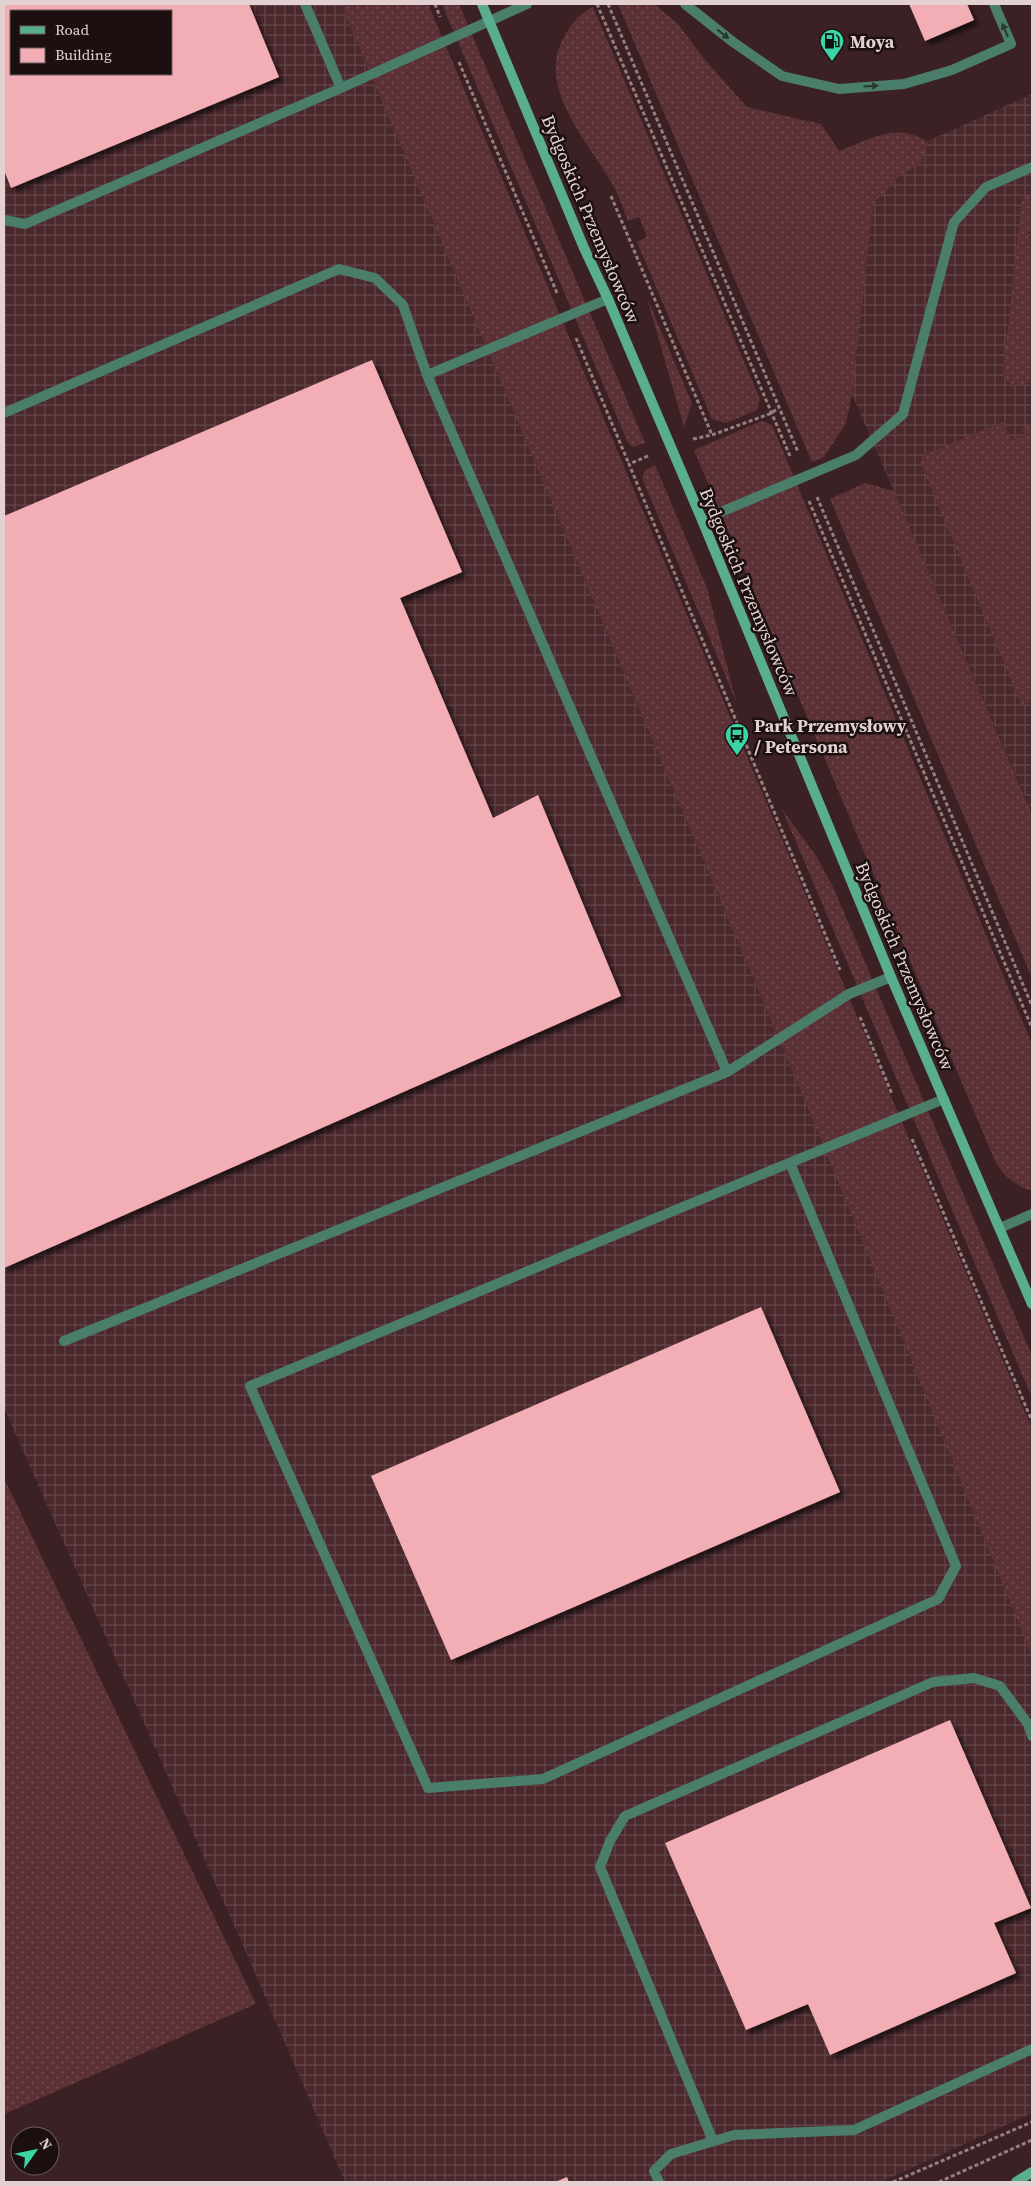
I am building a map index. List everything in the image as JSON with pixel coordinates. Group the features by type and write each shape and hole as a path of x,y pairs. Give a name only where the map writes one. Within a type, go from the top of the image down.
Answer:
{"street":[{"name":"Bydgoskich Przemysłowców","path":"482,4 584,248 702,520 891,977 1032,1304"},
{"path":"1016,2182 1032,2172"}],"lane":[{"path":"305,4 341,88"},
{"path":"4,220 25,224 341,88 527,4"},
{"path":"685,4 733,42 782,76 839,89 904,84 952,70 1011,44 994,4"},
{"path":"702,520 856,455 903,414 954,222 986,187 1032,167"},
{"path":"4,413 339,269 375,278 403,305 427,376 728,1072"},
{"path":"427,376 608,300"},
{"path":"64,1342 728,1072 850,994 891,977"},
{"path":"790,1163 956,1566 938,1600 543,1779 428,1788 250,1386 944,1099"},
{"path":"1000,1228 1032,1214"},
{"path":"713,2141 600,1866 610,1841 625,1816 933,1682 974,1678 1000,1686 1028,1724 1032,1736"},
{"path":"658,2182 654,2171 671,2154 734,2135 854,2130 1032,2049"}],"path":[{"path":"435,4 850,994 1032,1421"},
{"path":"597,4 772,413 804,477 1032,1006"},
{"path":"608,4 779,407 804,477 1032,1028"},
{"path":"611,196 712,435"},
{"path":"629,464 690,439 712,435 772,413 779,407"},
{"path":"893,2182 1032,2122"},
{"path":"939,2182 1032,2140"}],"shaded area":[{"path":"4,4 341,4 804,1098 1032,1619 1032,2113 881,2182 345,2182 245,1950 4,1408"},
{"path":"341,4 428,4 1032,1429 1032,1655 804,1098"},
{"path":"442,4 459,4 645,443 633,447 628,443"},
{"path":"618,4 654,4 678,24 705,60 747,107 821,124 839,151 883,134 905,133 927,142 921,163 898,177 873,204 852,395 846,423 824,457 812,462"},
{"path":"593,7 760,399 757,410 726,423 712,419 637,242 647,237 639,217 628,221 615,189 581,136 561,97 556,77 557,57 564,37 576,20"},
{"path":"1032,94 1032,812 773,211"},
{"path":"1029,195 1032,203 1032,230 1027,233 1032,246 1032,381 1016,385 1009,382 1003,375 1022,199"},
{"path":"647,298 692,403 684,427"},
{"path":"762,421 772,425 1032,1044 1032,1191 1010,1180 995,1161 694,450"},
{"path":"1003,422 1012,440 1025,435 1022,429 1032,424 1032,701 1022,706 921,464 922,456"},
{"path":"655,465 707,588 736,701 642,478 645,470"},
{"path":"865,483 894,491 1032,814 1032,978 830,499"},
{"path":"782,809 816,856 834,889 1032,1356 1032,1398"},
{"path":"4,1478 256,2004 4,2114"}],"building":[{"path":"4,4 249,4 279,77 11,188 4,170"},
{"path":"909,4 967,4 974,20 925,41"},
{"path":"372,360 462,572 400,598 493,818 538,795 621,996 4,1268 4,516"},
{"path":"761,1307 840,1492 451,1660 371,1476"},
{"path":"950,1720 1031,1908 994,1923 1016,1973 830,2055 808,2004 746,2030 665,1843"},
{"path":"567,2177 569,2182 555,2182"}],"place":[{"name":"Moya","path":"832,62"},
{"name":"Park Przemysłowy / Petersona","path":"737,756"}]}
